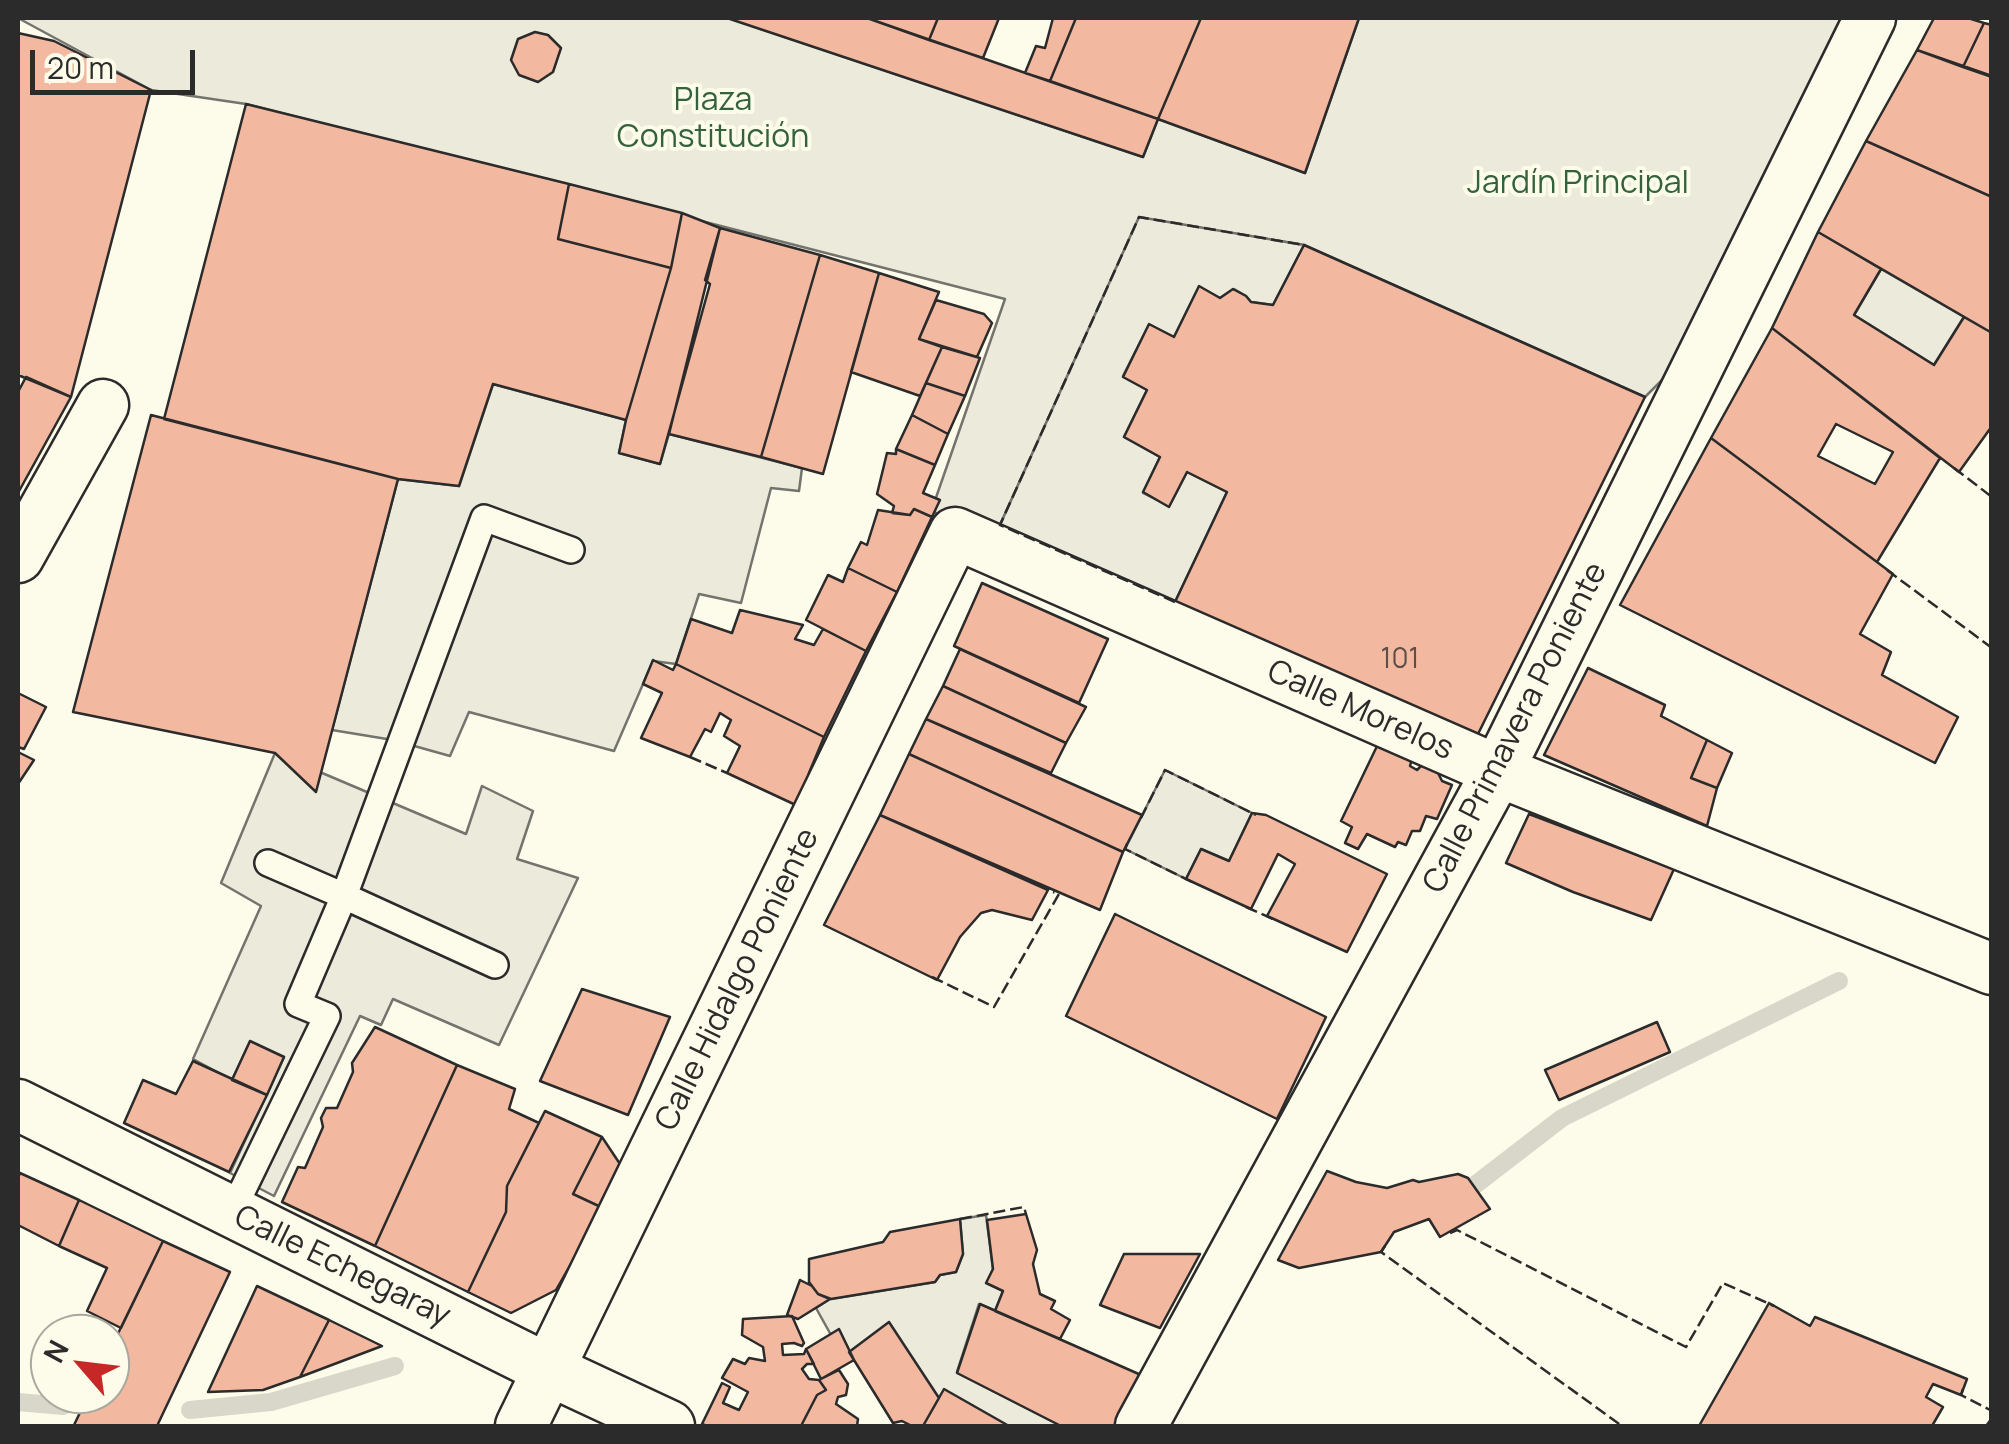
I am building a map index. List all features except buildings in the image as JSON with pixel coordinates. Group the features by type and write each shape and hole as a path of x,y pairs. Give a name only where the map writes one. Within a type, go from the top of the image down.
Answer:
{"street":[{"name":"Calle Primavera Poniente","path":"1141,1426 1498,771 1870,18"},
{"path":"18,557 103,405"},
{"name":"Calle Morelos","path":"955,533 1498,771 1992,970"},
{"name":"Calle Hidalgo Poniente","path":"521,1426 955,533"},
{"name":"Calle Echegaray","path":"18,1104 549,1370 669,1426"}],"lane":[{"path":"232,1212 328,1016 298,1004 344,896 484,518 571,550"},
{"path":"268,863 495,965"}],"green space":[{"path":"18,18 729,18 1143,157 1158,119 1305,173 1359,18 1858,18 1664,378 1645,397 1304,245 1139,218 1000,525 931,512 1005,299 246,104 151,90"},
{"path":"1881,269 1964,317 1934,365 1854,315"},
{"path":"493,384 626,420 619,453 660,464 669,434 802,468 799,491 771,488 741,603 699,594 676,664 653,661 614,751 469,712 450,756 393,740 332,730 398,479 459,486"},
{"path":"1165,770 1252,813 1229,861 1201,849 1186,879 1125,849"}],"shaded area":[{"path":"1139,217 1304,245 1273,305 1251,302 1234,289 1220,298 1199,287 1174,337 1149,325 1123,376 1147,390 1124,437 1160,457 1143,493 1169,506 1187,472 1227,492 1175,602 1000,525"},
{"path":"275,753 466,834 482,786 533,811 517,859 578,878 499,1045 393,999 381,1025 360,1016 274,1196 230,1173 284,1057 250,1042 232,1080 193,1059 261,906 221,883"},
{"path":"986,1215 993,1269 987,1283 1003,1291 995,1311 979,1304 957,1372 1061,1426 912,1426 902,1421 854,1360 839,1330 831,1335 816,1308 830,1299 935,1282 940,1275 956,1272 963,1254 960,1219"}],"waterway":[{"path":"1475,1185 1562,1118 1839,981"},
{"path":"190,1410 271,1402 395,1366"},
{"path":"18,1402 30,1403"}],"fence":[{"path":"1175,602 1000,525 1139,217 1304,245"},
{"path":"1954,468 1992,497"},
{"path":"1887,570 1992,648"},
{"path":"690,757 727,773"},
{"path":"1141,818 1165,770 1256,815"},
{"path":"1127,844 1125,849 1192,882"},
{"path":"932,977 994,1007 1059,894 1053,892"},
{"path":"1246,907 1273,919"},
{"path":"960,1219 1024,1207 1026,1214"},
{"path":"1450,1233 1457,1230 1686,1347 1723,1283 1774,1306"},
{"path":"1385,1246 1381,1252 1622,1426"},
{"path":"1963,1389 1961,1395 1992,1411"},
{"path":"1986,1426 1992,1418"}],"park label":[{"name":"Plaza Constitución","path":"713,120"},
{"name":"Jardín Principal","path":"1578,184"}]}
